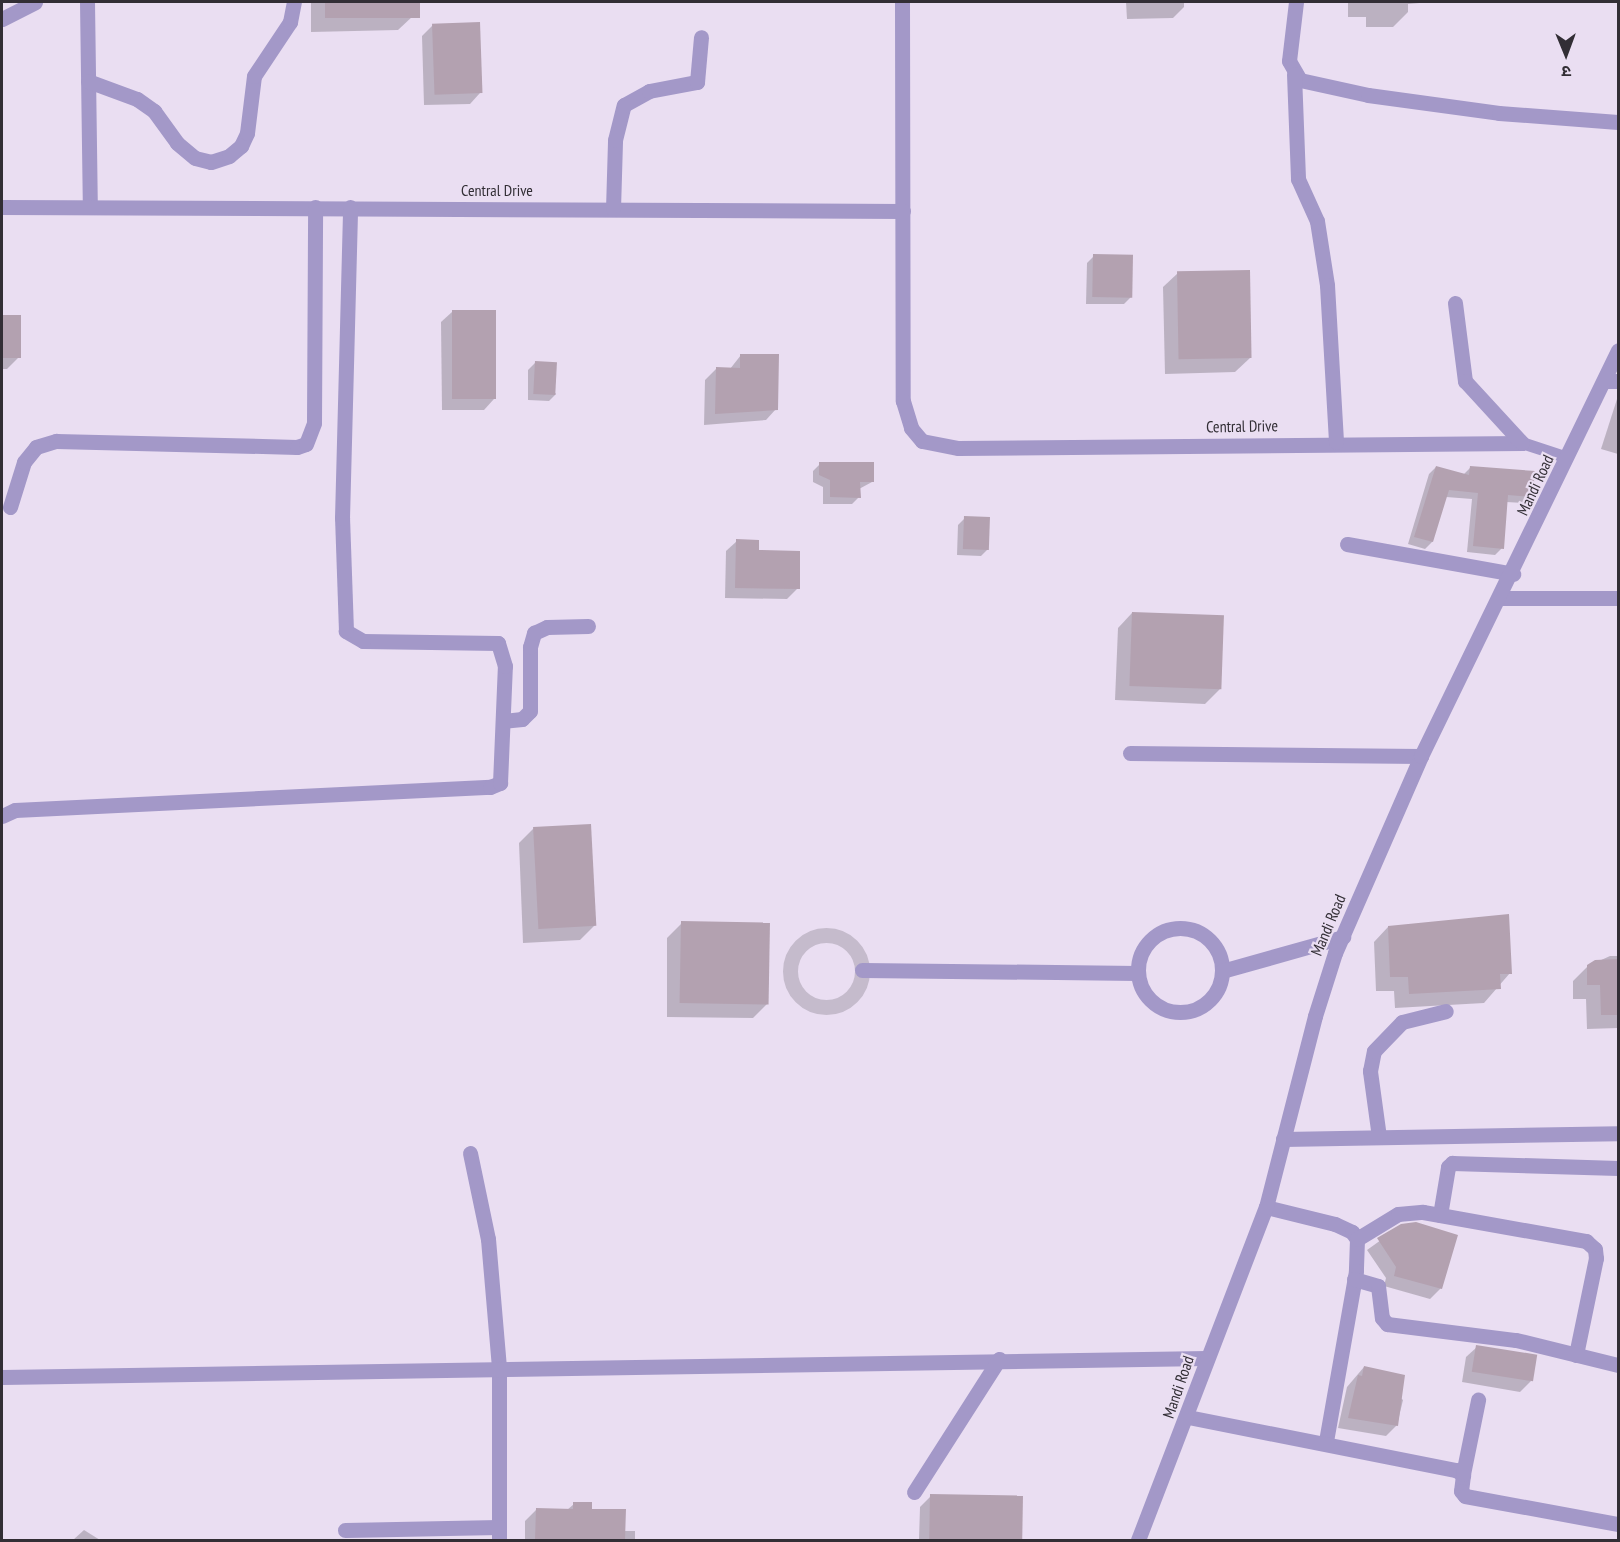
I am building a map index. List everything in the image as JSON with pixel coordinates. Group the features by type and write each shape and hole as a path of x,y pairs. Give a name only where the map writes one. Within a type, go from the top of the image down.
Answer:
{"street":[{"path":"2,19 35,2"},
{"path":"87,2 90,206"},
{"path":"88,81 137,99 154,111 177,143 195,158 211,162 229,156 241,146 247,133 254,76 290,22 294,2"},
{"path":"902,2 903,211"},
{"path":"1296,2 1289,61 1294,74 1296,169 1300,190 1317,221 1322,243 1336,442"},
{"path":"613,209 615,140 624,105 649,92 692,86 697,81 700,37"},
{"path":"1294,74 1308,83 1379,96 1528,116 1618,122"},
{"name":"Central Drive","path":"2,207 903,211 903,401 917,436 941,447 1336,442 1522,443"},
{"path":"10,507 24,462 36,447 56,441 297,447 306,444 314,423 315,207"},
{"path":"2,816 15,810 496,786 501,779 505,657 498,643 363,641 346,631 342,518 350,207"},
{"path":"1455,303 1465,381 1522,443"},
{"name":"Mandi Road","path":"1138,1540 1188,1417 1207,1358 1266,1207 1315,1016 1342,937 1421,756 1513,574 1568,458 1611,381 1618,350"},
{"path":"1347,544 1513,574"},
{"path":"1500,598 1618,598"},
{"path":"503,721 522,719 530,711 530,647 534,633 548,627 588,626"},
{"path":"1130,753 1421,756"},
{"path":"1178,928 1192,930 1214,945 1222,971 1220,983 1210,1000 1181,1013 1156,1006 1146,997 1137,973 1138,960 1148,942 1165,931 1178,928"},
{"path":"1222,971 1342,937"},
{"path":"862,970 1137,973"},
{"path":"1379,1137 1370,1071 1374,1051 1402,1022 1446,1011"},
{"path":"1283,1139 1618,1133"},
{"path":"345,1530 499,1534 499,1368 488,1239 470,1153"},
{"path":"1440,1215 1448,1167 1452,1163 1618,1168"},
{"path":"1266,1207 1335,1224 1357,1239"},
{"path":"1357,1239 1398,1214 1440,1215 1592,1245 1596,1258 1576,1354"},
{"path":"1326,1442 1354,1279 1357,1239"},
{"path":"1354,1279 1378,1286 1382,1318 1387,1324 1516,1340 1618,1365"},
{"path":"2,1377 999,1359 1207,1358"},
{"path":"914,1492 999,1359"},
{"path":"1478,1400 1463,1474 1461,1491 1465,1496 1618,1524"},
{"path":"1188,1417 1326,1442 1463,1474"}],"lane":[{"name":"Central Drive","path":"1522,443 1568,458"}],"building":[{"path":"325,2 420,2 420,18 325,18"},
{"path":"480,22 482,93 435,95 432,24"},
{"path":"1093,254 1133,255 1132,298 1092,297"},
{"path":"1250,270 1252,358 1179,359 1177,271"},
{"path":"452,310 496,310 496,399 452,399"},
{"path":"2,315 21,315 21,358 2,358"},
{"path":"740,354 779,354 778,410 715,414 716,367 740,368"},
{"path":"535,361 557,362 555,395 533,394"},
{"path":"819,462 874,462 874,482 860,482 861,498 830,497 830,480 819,475"},
{"path":"1436,466 1469,475 1470,466 1535,471 1533,497 1508,495 1504,549 1473,546 1478,493 1449,490 1433,542 1414,537"},
{"path":"964,516 990,517 989,550 963,549"},
{"path":"736,539 759,540 759,550 800,551 800,589 735,588"},
{"path":"1132,612 1224,615 1221,689 1129,686"},
{"path":"591,824 596,926 538,929 533,827"},
{"path":"1509,914 1512,974 1500,974 1501,989 1409,994 1408,977 1390,977 1388,926"},
{"path":"681,921 770,923 769,1005 680,1003"},
{"path":"1618,959 1618,1015 1601,1015 1600,985 1587,985 1587,965 1595,960"},
{"path":"1416,1222 1458,1235 1442,1289 1394,1276 1396,1267 1377,1238 1401,1224"},
{"path":"1476,1345 1537,1355 1533,1381 1472,1372"},
{"path":"1364,1366 1405,1375 1398,1426 1348,1418 1358,1375 1362,1376"},
{"path":"930,1494 1023,1496 1022,1540 929,1540"},
{"path":"573,1502 592,1502 592,1509 626,1509 625,1540 535,1540 536,1508 573,1509"}],"tunnel":[{"path":"826,935 846,941 856,951 862,971 856,991 846,1001 826,1007 806,1001 796,991 790,971 796,951 806,941 826,935"}]}
